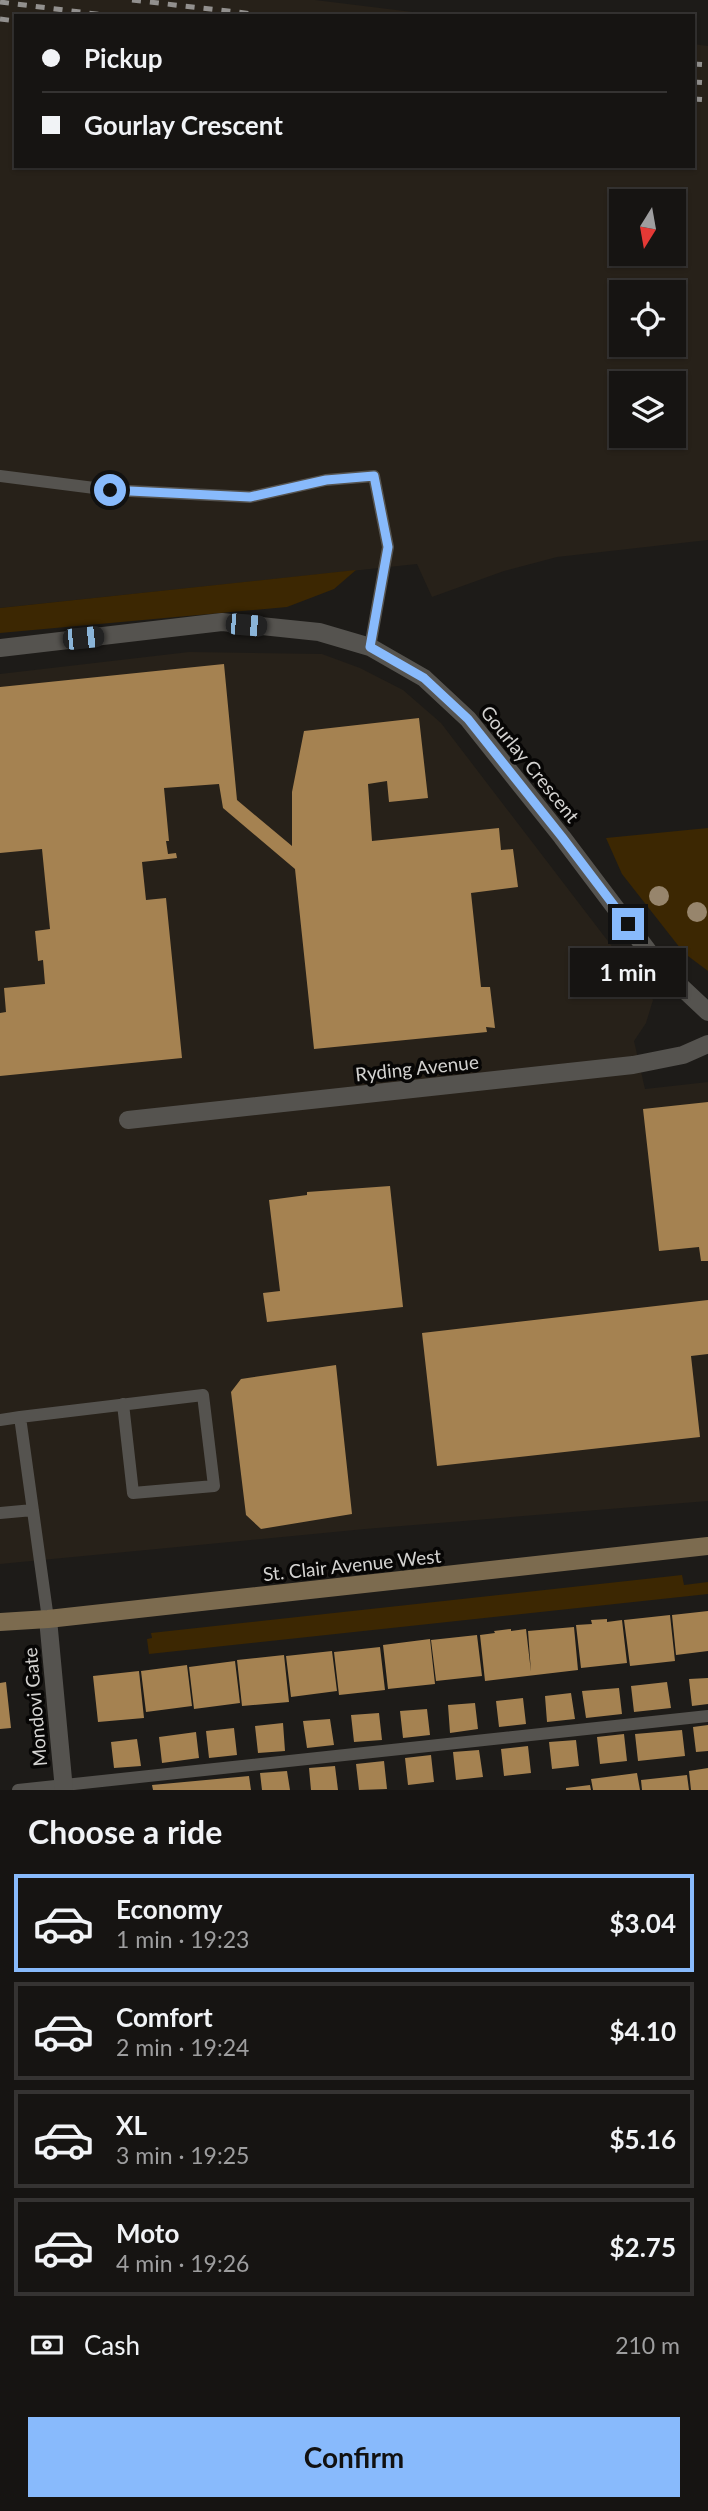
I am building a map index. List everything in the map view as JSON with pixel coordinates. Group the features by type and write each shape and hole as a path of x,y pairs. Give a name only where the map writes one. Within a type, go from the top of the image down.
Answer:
{"main road":[{"name":"St. Clair Avenue West","path":"0,1622 48,1619 708,1546"}],"street":[{"name":"Gourlay Crescent","path":"0,648 222,622 319,632 370,647 424,678 468,719 660,967 708,1012"},
{"name":"Ryding Avenue","path":"128,1120 633,1065 682,1055 708,1044"},
{"name":"Mondovi Gate","path":"48,1619 63,1788"}],"lane":[{"path":"0,476 110,490 250,497 326,480 374,476 388,547 370,647"},
{"path":"0,1420 123,1404 203,1395 214,1486 133,1493 123,1404"},
{"path":"20,1417 48,1619"},
{"path":"0,1513 33,1510"},
{"path":"18,1790 63,1788 708,1716"}],"shaded area":[{"path":"0,0 315,0 429,14 14,14 14,168 695,168 695,44 708,46 708,540 557,557 504,571 432,597 417,564 0,608"},
{"path":"356,570 334,589 287,607 0,633 0,608"},
{"path":"189,652 322,654 360,668 403,690 441,723 653,1000 646,1023 634,1041 645,1089 708,1082 708,1501 365,1529 0,1564 0,674"},
{"path":"708,828 708,971 684,953 622,874 606,838"},
{"path":"682,1575 684,1585 708,1582 708,1594 149,1654 147,1639 152,1638 151,1633"}],"building":[{"path":"224,664 237,800 292,846 292,792 304,731 419,718 428,798 389,802 387,781 368,784 372,841 499,828 501,850 513,849 518,887 471,893 481,987 490,987 495,1028 486,1027 487,1032 314,1049 295,869 223,808 219,784 164,788 168,854 176,853 177,858 142,862 146,900 166,898 182,1058 0,1076 0,1013 6,1012 4,988 45,984 43,960 38,961 35,931 50,929 42,849 0,853 0,687"},
{"path":"708,1102 708,1261 701,1261 699,1247 659,1251 643,1109"},
{"path":"390,1186 403,1307 267,1322 263,1293 280,1291 269,1200 307,1195 307,1192"},
{"path":"708,1300 708,1354 691,1356 700,1437 437,1466 422,1333"},
{"path":"336,1365 352,1514 261,1529 246,1515 231,1392 241,1379"},
{"path":"708,1611 708,1651 676,1655 672,1615"},
{"path":"670,1615 675,1661 630,1666 624,1620"},
{"path":"607,1619 607,1622 622,1620 627,1663 581,1668 576,1625"},
{"path":"574,1627 578,1670 485,1681 480,1635 495,1633 494,1631 526,1629 531,1672 528,1631"},
{"path":"477,1635 482,1676 436,1681 431,1640"},
{"path":"430,1639 435,1684 388,1689 383,1645"},
{"path":"380,1647 385,1690 339,1695 334,1652"},
{"path":"332,1651 337,1691 291,1697 286,1656"},
{"path":"284,1655 289,1702 242,1706 237,1660"},
{"path":"235,1661 240,1703 194,1709 189,1667"},
{"path":"187,1665 192,1706 146,1712 141,1671"},
{"path":"139,1671 144,1718 98,1722 93,1676"},
{"path":"708,1678 708,1704 692,1706 689,1679"},
{"path":"6,1682 11,1728 0,1729 0,1683"},
{"path":"667,1682 671,1708 634,1712 631,1686"},
{"path":"619,1688 622,1714 586,1718 582,1691"},
{"path":"571,1693 575,1719 547,1722 545,1696"},
{"path":"523,1698 526,1724 499,1727 496,1701"},
{"path":"475,1703 478,1729 450,1733 448,1705"},
{"path":"427,1709 430,1735 403,1738 400,1711"},
{"path":"379,1713 382,1740 354,1742 351,1715"},
{"path":"330,1719 334,1745 307,1748 303,1721"},
{"path":"283,1723 285,1751 258,1753 255,1726"},
{"path":"708,1725 708,1751 696,1752 693,1727"},
{"path":"234,1728 237,1755 209,1758 206,1731"},
{"path":"682,1730 685,1756 638,1761 635,1734"},
{"path":"196,1732 199,1758 162,1763 159,1737"},
{"path":"624,1734 627,1761 600,1764 597,1737"},
{"path":"137,1739 141,1766 114,1768 111,1742"},
{"path":"576,1740 579,1766 552,1769 549,1742"},
{"path":"528,1746 531,1773 504,1776 501,1749"},
{"path":"479,1750 483,1777 456,1780 453,1752"},
{"path":"431,1755 434,1782 408,1785 405,1758"},
{"path":"384,1761 387,1789 359,1790 356,1764"},
{"path":"335,1766 338,1790 311,1790 309,1768"},
{"path":"708,1768 708,1790 691,1790 689,1771"},
{"path":"287,1771 290,1790 262,1790 260,1773"},
{"path":"637,1773 640,1790 593,1790 591,1779"},
{"path":"687,1775 689,1790 642,1790 641,1780"},
{"path":"249,1776 251,1790 153,1790 152,1785"},
{"path":"590,1785 591,1790 566,1790 566,1788"}],"railway":[{"path":"132,0 254,14"},
{"path":"0,2 96,14"},
{"path":"0,19 14,21"},
{"path":"695,64 708,65"},
{"path":"695,82 708,83"},
{"path":"695,99 708,100"}],"route":[{"path":"110,490 250,497 326,480 374,476 388,547 370,647 424,678 468,719 628,924"}]}
